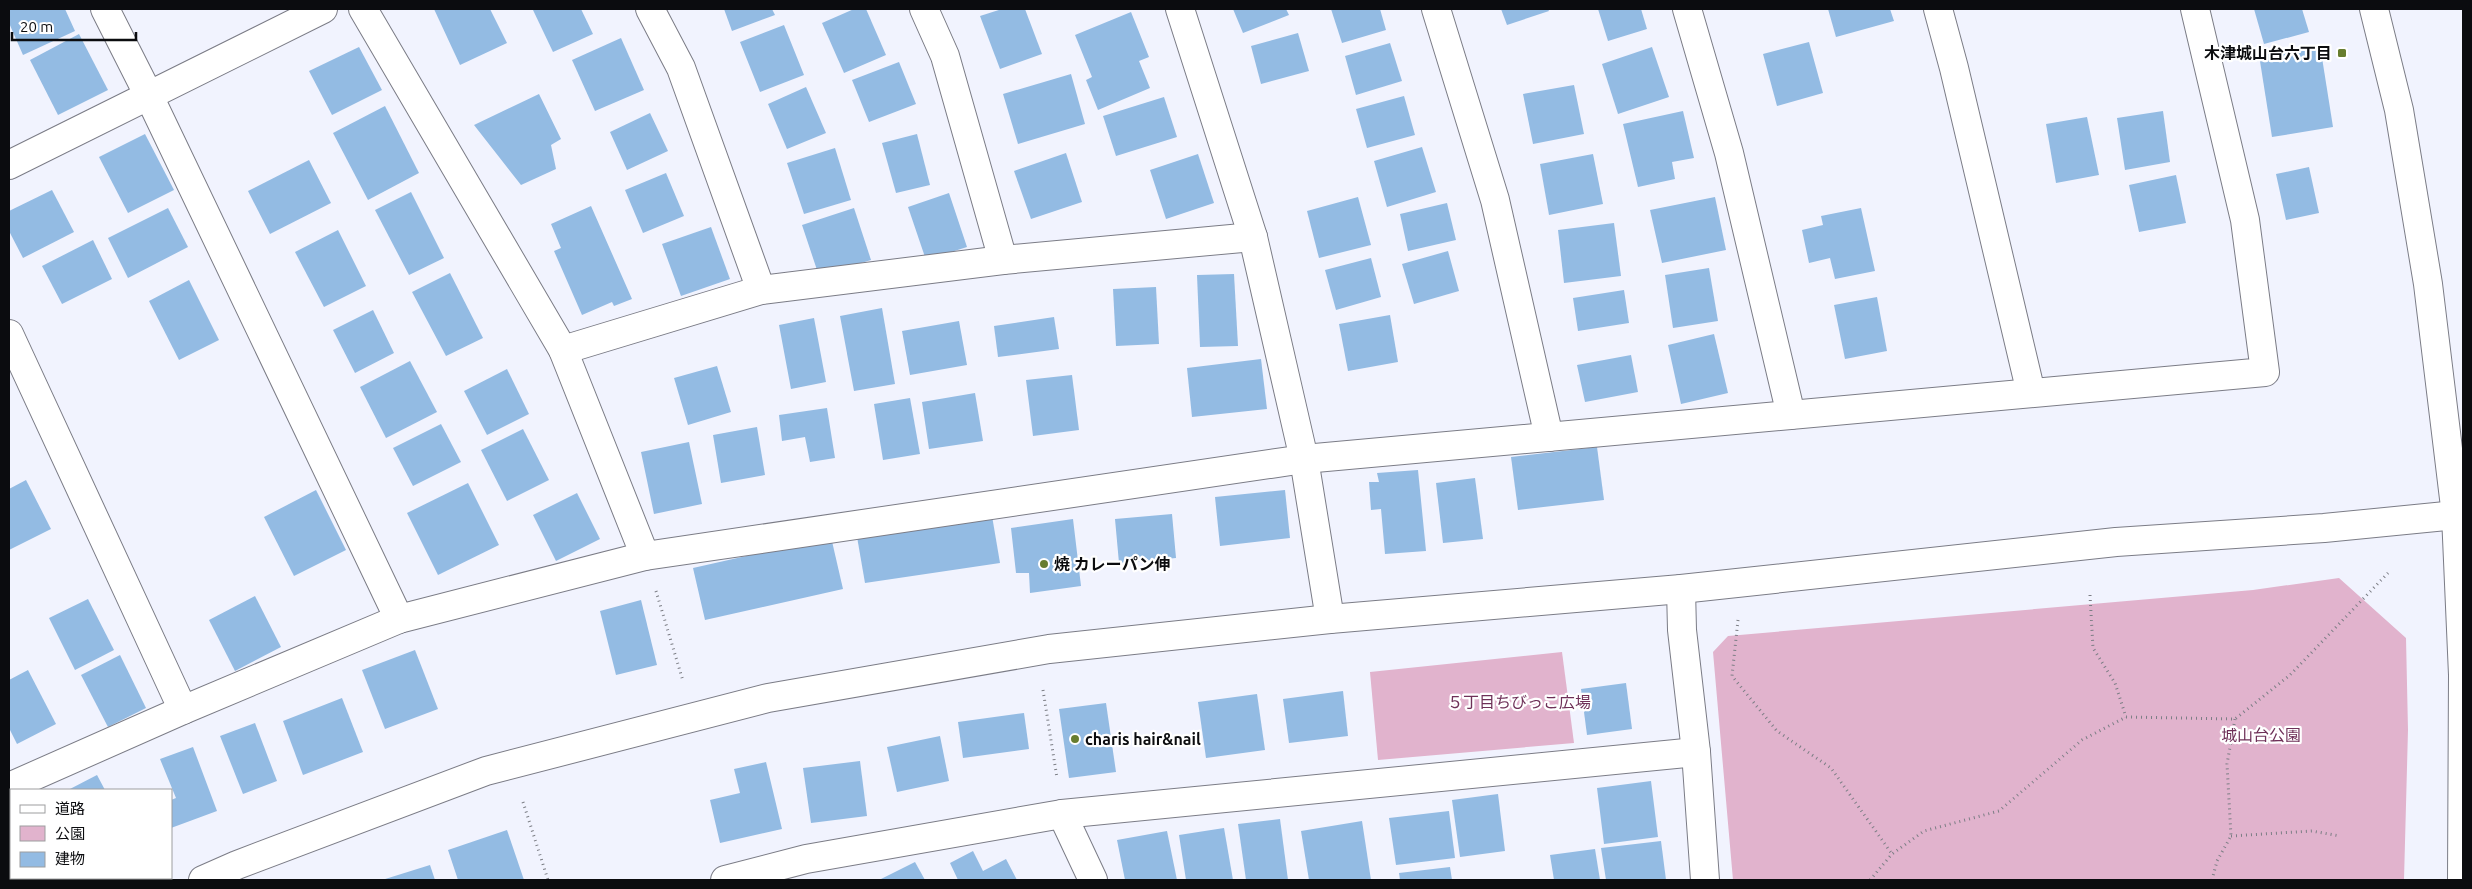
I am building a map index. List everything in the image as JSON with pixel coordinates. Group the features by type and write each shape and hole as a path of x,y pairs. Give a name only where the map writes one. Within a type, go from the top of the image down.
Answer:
{"street":[{"path":"105,9 149,96 399,619"},
{"path":"9,165 323,9"},
{"path":"363,9 563,350 645,556"},
{"path":"650,9 681,68 761,290"},
{"path":"924,9 945,56 1003,260"},
{"path":"1180,9 1253,237 1304,459 1330,619"},
{"path":"1436,9 1495,200 1548,437"},
{"path":"1688,9 1728,153 1791,414"},
{"path":"1938,9 1954,68 2031,393"},
{"path":"9,787 183,710 399,619 645,556 1304,459 2265,372 2245,220 2195,9"},
{"path":"2374,9 2399,110 2428,284 2456,515 2463,675 2462,880"},
{"path":"563,350 761,290 1003,260 1253,237"},
{"path":"9,334 183,710"},
{"path":"203,880 237,864 486,771 768,698 1049,649 1330,619 1681,589 2116,542 2324,528 2456,515"},
{"path":"1681,589 1682,630 1696,752 1705,880"},
{"path":"725,880 812,870 1062,814 1696,752"},
{"path":"1062,814 1093,880"}],"path":[{"path":"645,556 683,681"},
{"path":"1870,880 1892,854 1924,831 1999,811 2082,740 2126,717 2235,719 2290,675 2388,573"},
{"path":"2090,595 2093,648 2115,683 2126,717"},
{"path":"1738,620 1732,676 1777,731 1831,768 1892,854"},
{"path":"1043,690 1062,814"},
{"path":"2212,880 2217,861 2231,836 2227,764 2235,719"},
{"path":"522,802 548,880"},
{"path":"2231,836 2312,831 2340,836"}],"green space":[{"name":"城山台公園","path":"2339,578 2406,638 2408,730 2404,880 1733,880 1713,652 1728,636 2253,590"},
{"name":"５丁目ちびっこ広場","path":"1562,652 1574,743 1378,760 1370,672"}],"building":[{"path":"9,9 65,9 75,31 23,55 9,23"},
{"path":"434,9 490,9 507,43 460,65"},
{"path":"581,9 593,34 553,52 533,10"},
{"path":"724,9 772,9 775,15 732,31"},
{"path":"854,9 866,9 886,55 844,73 822,23"},
{"path":"1002,9 1025,9 1042,54 1000,69 980,16"},
{"path":"1233,9 1286,9 1289,15 1243,33"},
{"path":"1331,9 1380,9 1386,30 1342,43"},
{"path":"1501,9 1548,9 1549,11 1507,25"},
{"path":"1598,9 1641,9 1647,29 1608,41"},
{"path":"1828,9 1890,9 1894,21 1836,37"},
{"path":"2254,9 2302,9 2309,32 2264,44"},
{"path":"1131,12 1149,57 1139,61 1150,88 1098,110 1086,80 1092,77 1075,35"},
{"path":"784,25 804,75 760,92 740,42"},
{"path":"1298,33 1309,71 1261,84 1251,46"},
{"path":"79,34 108,90 58,115 30,60"},
{"path":"621,38 644,90 595,111 572,60"},
{"path":"1809,42 1823,93 1777,106 1763,54"},
{"path":"1390,43 1402,81 1356,95 1345,56"},
{"path":"2320,45 2333,127 2272,137 2259,55"},
{"path":"359,47 382,90 332,115 309,71"},
{"path":"1652,47 1669,97 1618,114 1602,64"},
{"path":"899,62 916,104 869,122 852,80"},
{"path":"1071,74 1085,124 1018,144 1003,94"},
{"path":"1574,85 1584,134 1533,144 1523,94"},
{"path":"806,87 826,133 787,149 768,104"},
{"path":"539,94 561,139 551,145 556,169 521,185 474,125"},
{"path":"1404,96 1415,135 1367,148 1356,109"},
{"path":"1164,97 1177,137 1116,156 1103,116"},
{"path":"385,106 419,173 368,200 333,133"},
{"path":"1683,111 1694,158 1672,162 1675,179 1638,187 1623,124"},
{"path":"2163,111 2170,162 2125,170 2117,118"},
{"path":"650,113 668,151 627,170 610,132"},
{"path":"2087,117 2099,175 2056,183 2046,124"},
{"path":"145,134 174,190 128,213 99,157"},
{"path":"917,134 930,185 896,193 882,143"},
{"path":"1422,147 1436,192 1387,207 1374,161"},
{"path":"835,148 851,200 804,214 787,163"},
{"path":"1066,153 1082,202 1031,219 1014,171"},
{"path":"1198,154 1214,203 1166,219 1150,170"},
{"path":"1593,154 1603,204 1549,215 1540,164"},
{"path":"309,160 331,203 270,234 248,191"},
{"path":"2309,167 2319,213 2286,220 2276,174"},
{"path":"666,173 684,216 643,233 625,190"},
{"path":"2176,175 2186,223 2139,232 2129,185"},
{"path":"52,190 74,232 23,258 9,231 9,211"},
{"path":"411,192 444,258 409,275 375,210"},
{"path":"949,193 967,247 926,260 908,207"},
{"path":"1358,197 1371,245 1319,258 1307,211"},
{"path":"1715,197 1726,250 1662,263 1650,210"},
{"path":"1447,203 1456,240 1408,251 1400,214"},
{"path":"591,206 632,299 614,306 612,302 582,315 554,251 561,248 551,224"},
{"path":"168,208 188,247 128,278 108,238"},
{"path":"854,208 871,260 819,276 802,225"},
{"path":"1861,208 1875,271 1835,279 1830,258 1809,263 1802,230 1823,225 1821,216"},
{"path":"1614,223 1621,276 1564,283 1558,230"},
{"path":"711,227 730,279 681,296 662,244"},
{"path":"338,230 366,286 324,307 295,252"},
{"path":"93,240 112,279 62,304 42,266"},
{"path":"1448,251 1459,291 1414,304 1402,264"},
{"path":"1371,258 1381,297 1336,310 1325,270"},
{"path":"1709,268 1718,321 1673,328 1665,275"},
{"path":"450,273 483,338 446,356 412,292"},
{"path":"1234,274 1238,346 1200,347 1197,275"},
{"path":"189,280 219,340 179,360 149,301"},
{"path":"1156,287 1159,344 1116,346 1113,289"},
{"path":"1624,290 1629,323 1578,331 1573,298"},
{"path":"1877,297 1887,351 1845,359 1834,305"},
{"path":"882,308 895,384 854,391 840,316"},
{"path":"373,310 394,353 355,373 333,330"},
{"path":"1390,315 1398,362 1348,371 1339,324"},
{"path":"1054,317 1059,349 998,357 994,326"},
{"path":"814,318 826,382 791,389 779,325"},
{"path":"959,321 967,365 910,375 902,331"},
{"path":"1714,334 1728,393 1681,404 1668,345"},
{"path":"1631,355 1638,392 1585,402 1577,365"},
{"path":"1261,359 1267,409 1192,417 1187,368"},
{"path":"410,361 437,412 386,438 360,387"},
{"path":"717,366 731,412 688,425 674,378"},
{"path":"507,369 529,414 487,435 464,391"},
{"path":"1072,375 1079,430 1033,436 1026,380"},
{"path":"975,393 983,441 929,449 922,402"},
{"path":"910,398 920,454 883,460 874,404"},
{"path":"827,408 835,458 810,462 805,437 782,441 779,415"},
{"path":"441,424 461,462 413,486 393,448"},
{"path":"757,427 765,475 721,483 713,435"},
{"path":"523,429 549,480 507,501 481,450"},
{"path":"689,442 702,504 654,514 641,452"},
{"path":"1597,447 1604,500 1518,510 1511,457"},
{"path":"1418,470 1426,551 1385,554 1381,509 1371,510 1369,482 1379,482 1377,473"},
{"path":"1475,478 1483,539 1443,543 1436,483"},
{"path":"26,480 51,529 9,550 9,489"},
{"path":"468,483 499,545 438,575 407,513"},
{"path":"316,490 346,550 294,576 264,517"},
{"path":"1285,490 1290,538 1220,546 1215,497"},
{"path":"577,493 600,539 556,561 533,515"},
{"path":"991,510 1000,563 865,583 856,531"},
{"path":"1172,514 1176,558 1119,563 1115,519"},
{"path":"1073,519 1081,586 1030,593 1029,573 1016,573 1011,528"},
{"path":"831,537 843,589 705,620 693,568"},
{"path":"255,596 281,647 235,671 209,620"},
{"path":"88,599 114,650 75,670 49,618"},
{"path":"641,600 657,665 616,675 600,611"},
{"path":"415,650 438,709 385,729 362,670"},
{"path":"120,655 146,708 108,727 81,675"},
{"path":"28,670 56,724 17,744 9,728 9,680"},
{"path":"1626,683 1632,729 1587,735 1581,689"},
{"path":"1343,691 1348,736 1289,743 1283,699"},
{"path":"1257,694 1265,750 1206,758 1198,702"},
{"path":"342,698 363,752 303,775 283,721"},
{"path":"1106,703 1116,772 1069,778 1059,709"},
{"path":"1024,713 1029,749 963,758 958,722"},
{"path":"255,723 277,781 243,794 220,736"},
{"path":"940,736 949,781 897,792 887,747"},
{"path":"193,747 217,811 172,828 172,800 176,798 160,759"},
{"path":"860,761 867,816 811,823 803,768"},
{"path":"766,762 782,829 720,843 710,800 740,793 734,769"},
{"path":"97,775 104,789 70,789"},
{"path":"1651,781 1658,837 1604,844 1597,788"},
{"path":"1498,794 1505,851 1460,857 1452,800"},
{"path":"1449,811 1455,858 1396,865 1389,818"},
{"path":"1280,819 1288,880 1246,880 1238,824"},
{"path":"1362,821 1371,880 1309,880 1301,831"},
{"path":"1224,828 1233,880 1186,880 1179,835"},
{"path":"507,830 524,880 458,880 448,850"},
{"path":"1167,831 1177,880 1125,880 1117,840"},
{"path":"1661,841 1666,880 1606,880 1601,848"},
{"path":"1595,849 1600,880 1554,880 1550,855"},
{"path":"973,851 983,871 1006,859 1017,880 958,880 950,863"},
{"path":"915,862 925,880 879,880"},
{"path":"430,865 435,880 382,880"},
{"path":"1450,867 1452,880 1400,880 1399,873"}],"place":[{"name":"木津城山台六丁目","path":"2342,53"},
{"name":"焼 カレーパン伸","path":"1044,564"},
{"name":"charis hair&nail","path":"1075,739"}]}
